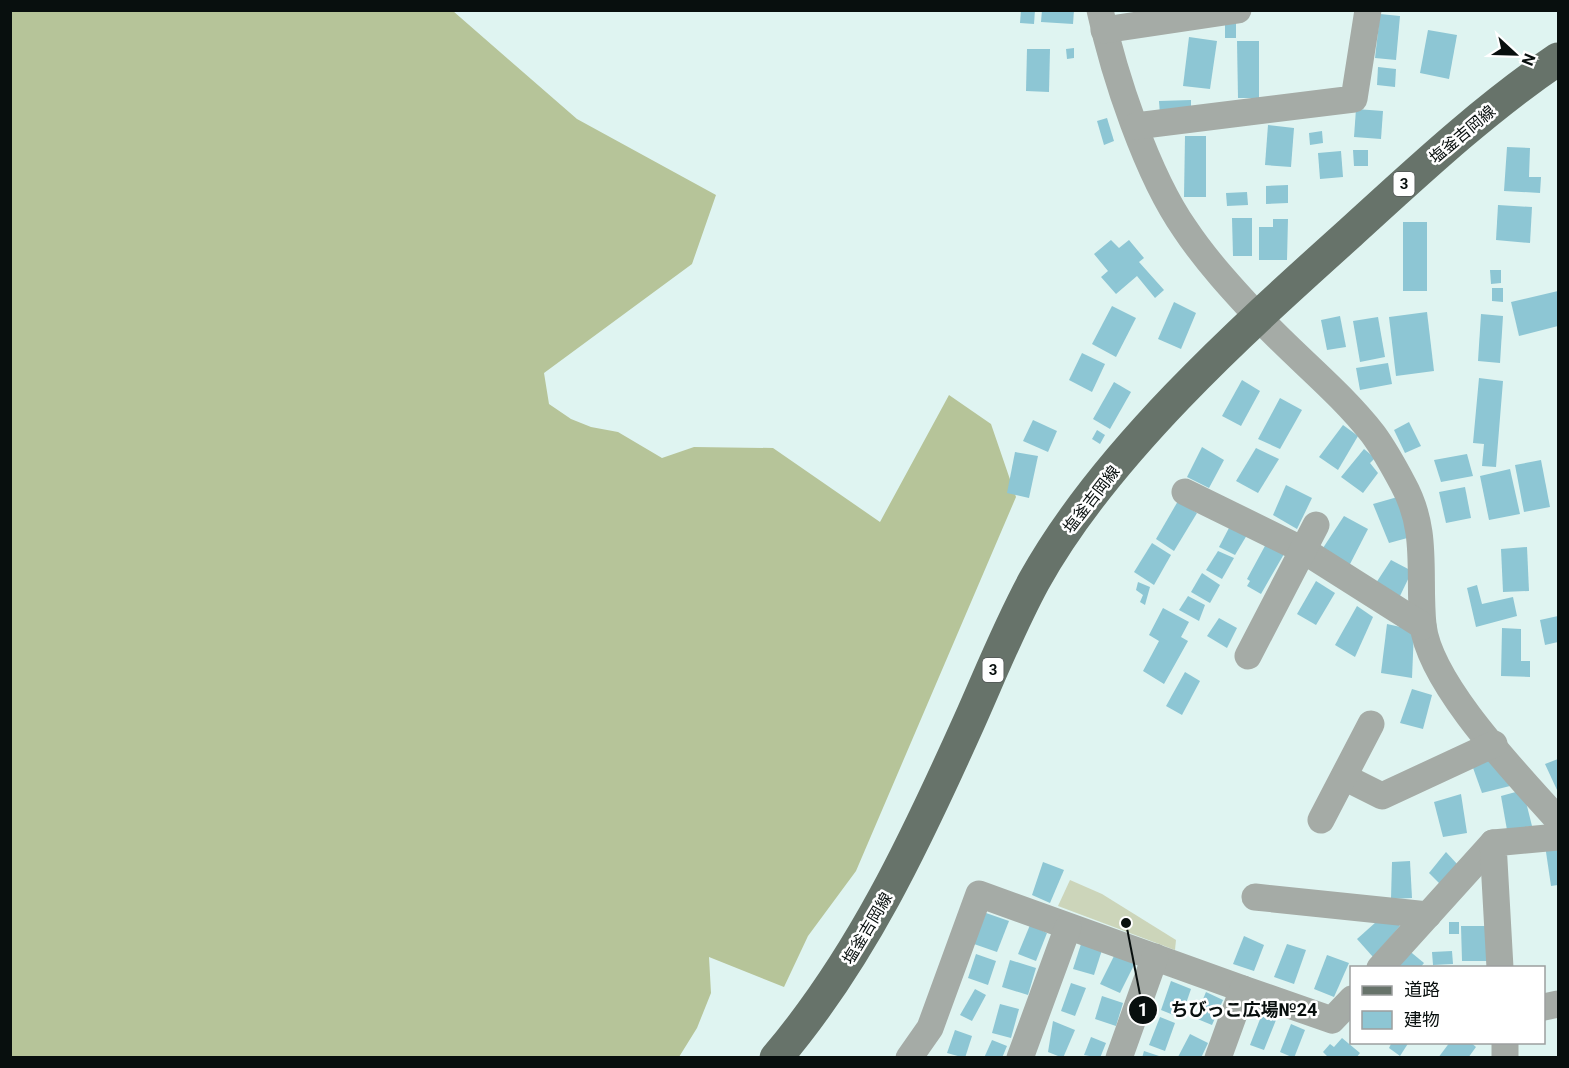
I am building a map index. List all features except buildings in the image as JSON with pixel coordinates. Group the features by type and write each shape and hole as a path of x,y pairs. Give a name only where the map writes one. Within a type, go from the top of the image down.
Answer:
{"main road":[{"name":"塩釜吉岡線","path":"788,1054 891,889 923,825 1017,616 1052,551 1131,448 1219,356 1292,285 1468,126 1558,59"}],"street":[{"path":"1238,10 1102,20 1150,164 1184,228 1259,318 1373,435 1404,485 1415,513 1421,542 1423,626 1431,653 1456,698 1558,820"},
{"path":"1136,126 1354,99 1368,10"},
{"path":"1185,492 1303,550 1423,626"},
{"path":"1248,656 1316,525"},
{"path":"1321,820 1371,724"},
{"path":"1344,777 1382,796 1494,744"},
{"path":"1382,966 1493,843 1558,837"},
{"path":"1493,843 1500,966"},
{"path":"1255,897 1288,891 1428,915"},
{"path":"909,1058 930,1028 979,894 1332,1020 1350,1001"},
{"path":"1020,1058 1068,927"},
{"path":"1119,1058 1155,957"},
{"path":"1218,1058 1243,989"}],"green space":[{"path":"10,11 453,11 577,119 716,195 692,264 544,373 549,404 571,419 591,427 618,432 662,458 694,447 773,448 880,522 949,395 991,424 1016,497 856,871 808,936 784,987 709,957 711,993 697,1028 679,1057 12,1057"},
{"path":"1070,880 1102,894 1176,940 1175,950 1058,906"}],"place":[{"name":"ちびっこ広場№24","path":"1126,923"}]}
